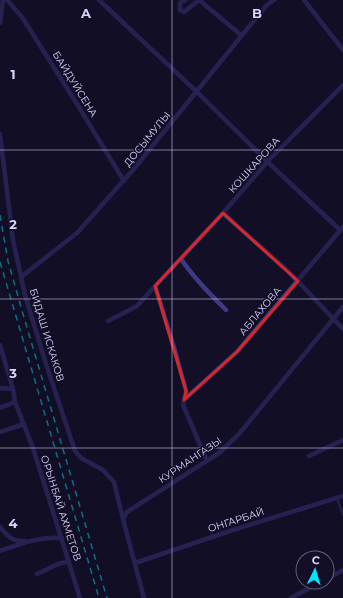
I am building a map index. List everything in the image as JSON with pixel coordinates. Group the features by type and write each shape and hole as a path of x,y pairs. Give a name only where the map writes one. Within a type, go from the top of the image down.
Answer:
{"street":[{"path":"0,24 3,0"},
{"name":"БАЙДУЙСЕНА","path":"7,0 22,17 124,181"},
{"path":"99,0 268,161 342,228"},
{"path":"184,0 180,3 180,10 184,12 199,0 241,35"},
{"name":"ДОСЫМУЛЫ","path":"21,276 77,233 134,170 241,35 267,5 274,0"},
{"path":"304,0 343,50"},
{"name":"КОШКАРОВА","path":"108,321 137,306 268,161 343,85"},
{"name":"БИДАШ ИСКАКОВ","path":"0,134 13,240 25,294 44,357 75,451 82,458 102,470 114,482 123,519"},
{"path":"222,213 288,270 343,329"},
{"name":"АБЛАХОВА","path":"184,400 237,352 342,228"},
{"path":"181,259 207,291 226,310"},
{"path":"156,286 186,391 183,405 207,461"},
{"name":"КУРМАНГАЗЫ","path":"123,519 127,512 219,453 239,434 343,307"},
{"name":"ОРЫНБАЙ АХМЕТОВ","path":"0,346 16,402 33,448 80,598"},
{"path":"0,388 13,389"},
{"path":"0,408 16,402"},
{"path":"0,432 24,424"},
{"path":"309,456 343,440"},
{"name":"ОНГАРБАЙ","path":"135,563 233,530 343,496"},
{"path":"123,519 144,598"},
{"path":"0,527 9,537 18,542 52,537 62,538"},
{"path":"0,551 30,541"},
{"path":"37,574 58,564 69,561"},
{"path":"291,598 306,590"}],"lane":[{"path":"337,498 343,515"}],"highlighted area":[{"path":"223,213 298,281 237,352 184,400 186,391 155,286"}],"railway":[{"path":"0,215 8,261 107,598"},
{"path":"0,262 99,598"}]}
